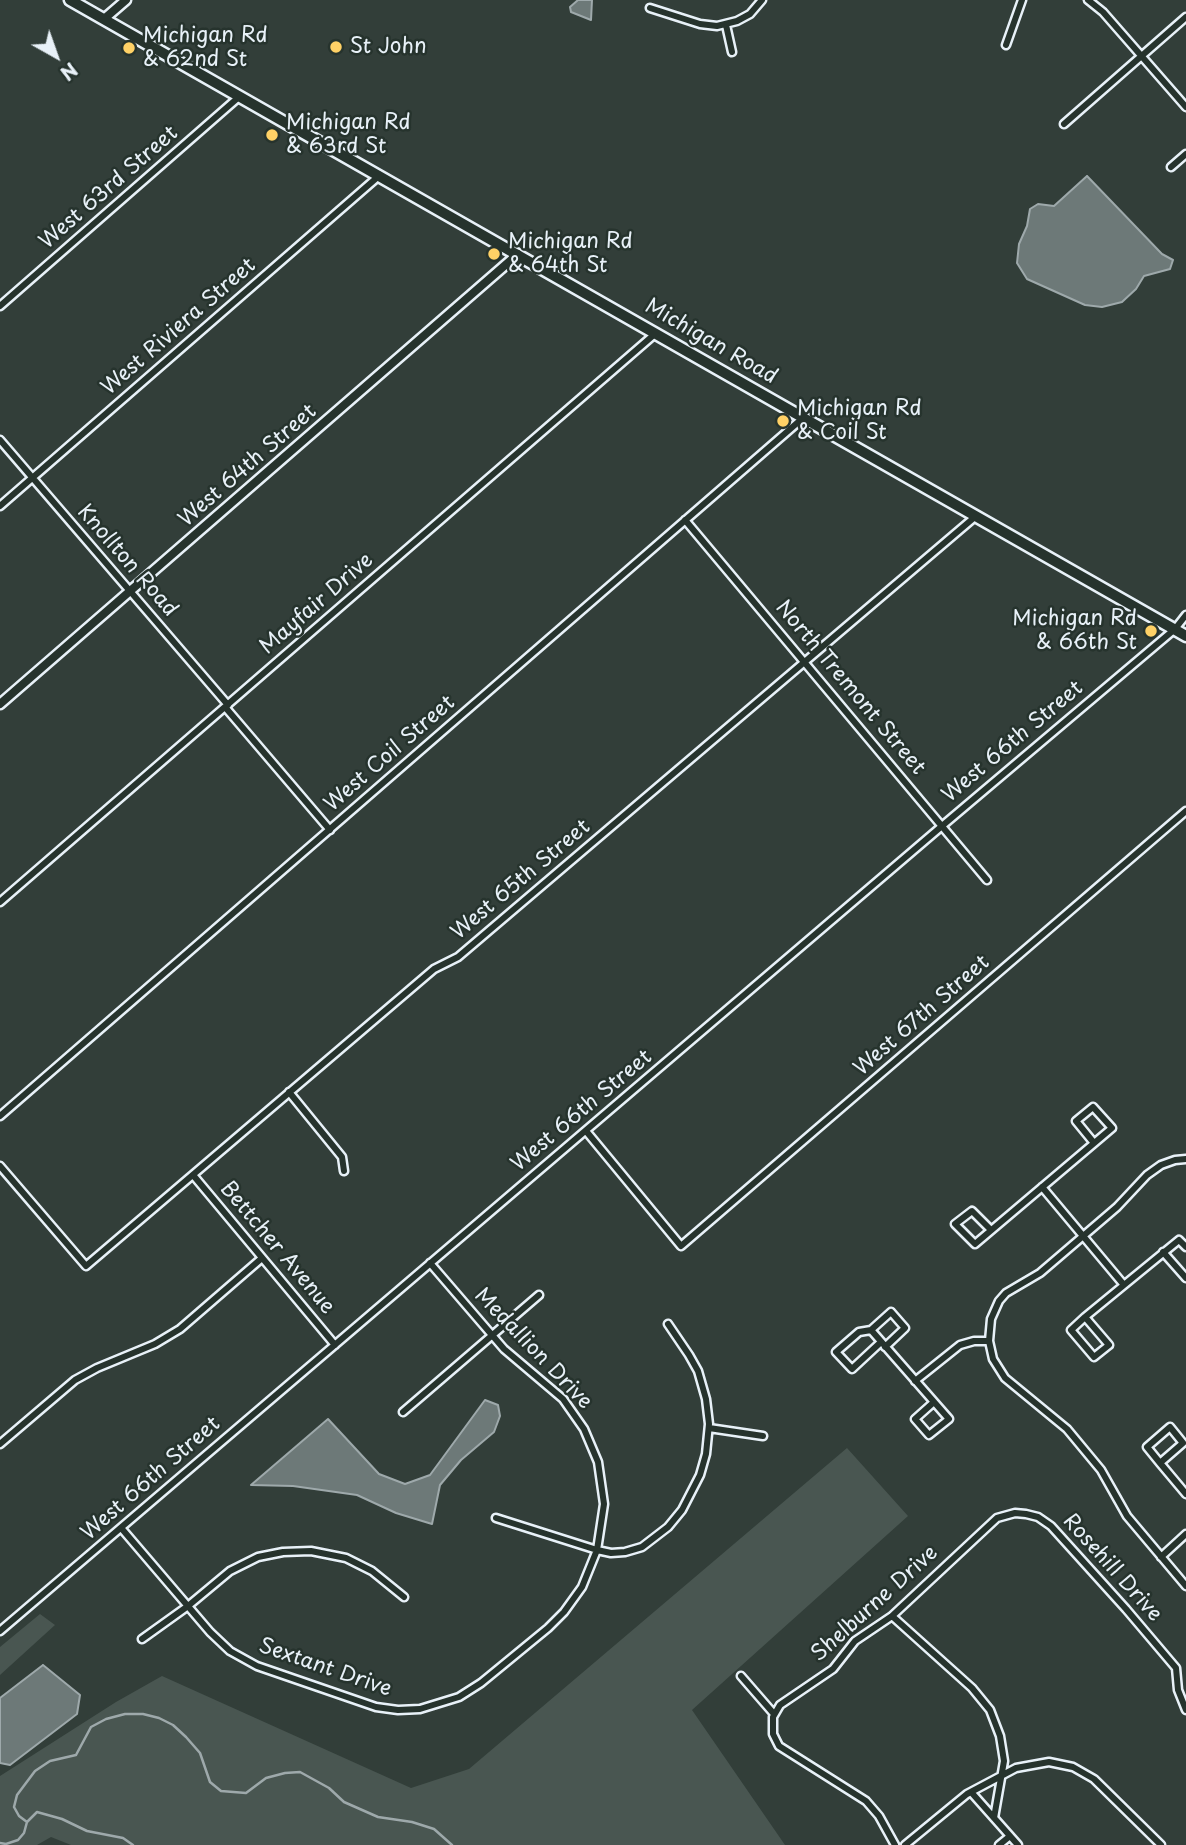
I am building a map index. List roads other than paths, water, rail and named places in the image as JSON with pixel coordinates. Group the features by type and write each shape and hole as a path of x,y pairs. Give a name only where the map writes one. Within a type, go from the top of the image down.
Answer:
{"main road":[{"name":"Michigan Road","path":"70,0 1186,636"}],"street":[{"path":"104,19 126,0"},
{"path":"650,8 703,25 726,25 750,14 762,0"},
{"path":"1006,44 1022,0"},
{"path":"1088,0 1100,9 1186,107"},
{"path":"1064,124 1186,17"},
{"path":"726,25 732,52"},
{"name":"West 63rd Street","path":"0,306 240,96"},
{"path":"1171,167 1186,154"},
{"name":"West Riviera Street","path":"0,506 380,175"},
{"name":"West 64th Street","path":"0,704 518,254"},
{"name":"Mayfair Drive","path":"0,902 656,333"},
{"name":"West Coil Street","path":"0,1116 804,417"},
{"name":"Knollton Road","path":"0,440 330,830"},
{"name":"West 65th Street","path":"0,1167 86,1266 434,969 458,957 976,516"},
{"name":"North Tremont Street","path":"685,520 987,880"},
{"name":"West 66th Street","path":"0,1632 942,825 1175,629 1186,615"},
{"name":"West 67th Street","path":"586,1131 681,1246 1186,811"},
{"path":"289,1092 342,1157 344,1171"},
{"path":"991,1230 972,1211 955,1224 975,1244 1112,1128 1093,1107 1076,1121 1094,1143"},
{"path":"1186,1159 1175,1160 1147,1175 1117,1207 1040,1273 1006,1293 990,1319 989,1341 993,1359 1002,1375 1067,1429 1098,1466 1121,1507 1186,1586"},
{"name":"Bettcher Avenue","path":"193,1175 335,1345"},
{"path":"1042,1187 1124,1285"},
{"path":"1085,1318 1109,1345 1094,1357 1071,1330 1085,1318 1163,1252 1179,1240 1186,1247"},
{"path":"1163,1252 1186,1279"},
{"path":"0,1444 75,1380 155,1344 180,1329 262,1258"},
{"name":"Medallion Drive","path":"430,1263 513,1357 563,1399 589,1438 603,1494 603,1526 584,1583 556,1620 481,1683 447,1702"},
{"path":"403,1412 539,1296"},
{"path":"891,1312 905,1328 852,1369 836,1352 859,1332 870,1330 891,1312"},
{"path":"496,1518 597,1550 618,1553 648,1543 668,1527 682,1510 696,1485 706,1454 709,1428 706,1399 698,1371 668,1324"},
{"path":"870,1330 883,1344 949,1419 929,1435 915,1419 934,1402"},
{"path":"915,1381 960,1345 989,1341"},
{"path":"1160,1463 1183,1443 1170,1427 1147,1447 1160,1463 1186,1494"},
{"path":"709,1428 763,1436"},
{"name":"Rosehill Drive","path":"1008,1515 1023,1513 1038,1517 1066,1542 1150,1635 1176,1668 1178,1690 1186,1710"},
{"name":"Shelburne Drive","path":"774,1714 780,1705 833,1669 855,1641 892,1616 990,1523 1008,1515"},
{"name":"Sextant Drive","path":"122,1529 224,1646 243,1659 265,1670 387,1710 420,1709 447,1702"},
{"path":"1161,1557 1186,1534"},
{"path":"142,1639 188,1606 224,1575 239,1566 272,1554 301,1550 353,1561 378,1575 404,1597"},
{"path":"892,1616 985,1703 1000,1736 1003,1774 994,1818"},
{"path":"741,1676 774,1714 774,1738 782,1749 866,1801 880,1816 895,1845"},
{"path":"905,1845 971,1792 1021,1766 1041,1762 1056,1763 1079,1770 1100,1784 1161,1845"},
{"path":"971,1792 1018,1845"},
{"path":"999,1845 1010,1836"}],"waterway":[{"path":"27,1822 19,1816 14,1807 17,1795 35,1771 50,1761 76,1755 91,1727 106,1719 125,1714 143,1714 173,1725 186,1737 200,1753 210,1782 221,1791 246,1793 266,1778 300,1772 329,1788 344,1802 378,1817 412,1822 434,1829 452,1845"},
{"path":"0,1843 18,1840 24,1833 27,1822 37,1812 62,1819 87,1831 123,1838 133,1845"}],"place":[{"name":"St John","path":"336,47"},
{"name":"Michigan Rd & 62nd St","path":"129,48"},
{"name":"Michigan Rd & 63rd St","path":"272,135"},
{"name":"Michigan Rd & 64th St","path":"494,254"},
{"name":"Michigan Rd & Coil St","path":"783,421"},
{"name":"Michigan Rd & 66th St","path":"1151,631"}]}
